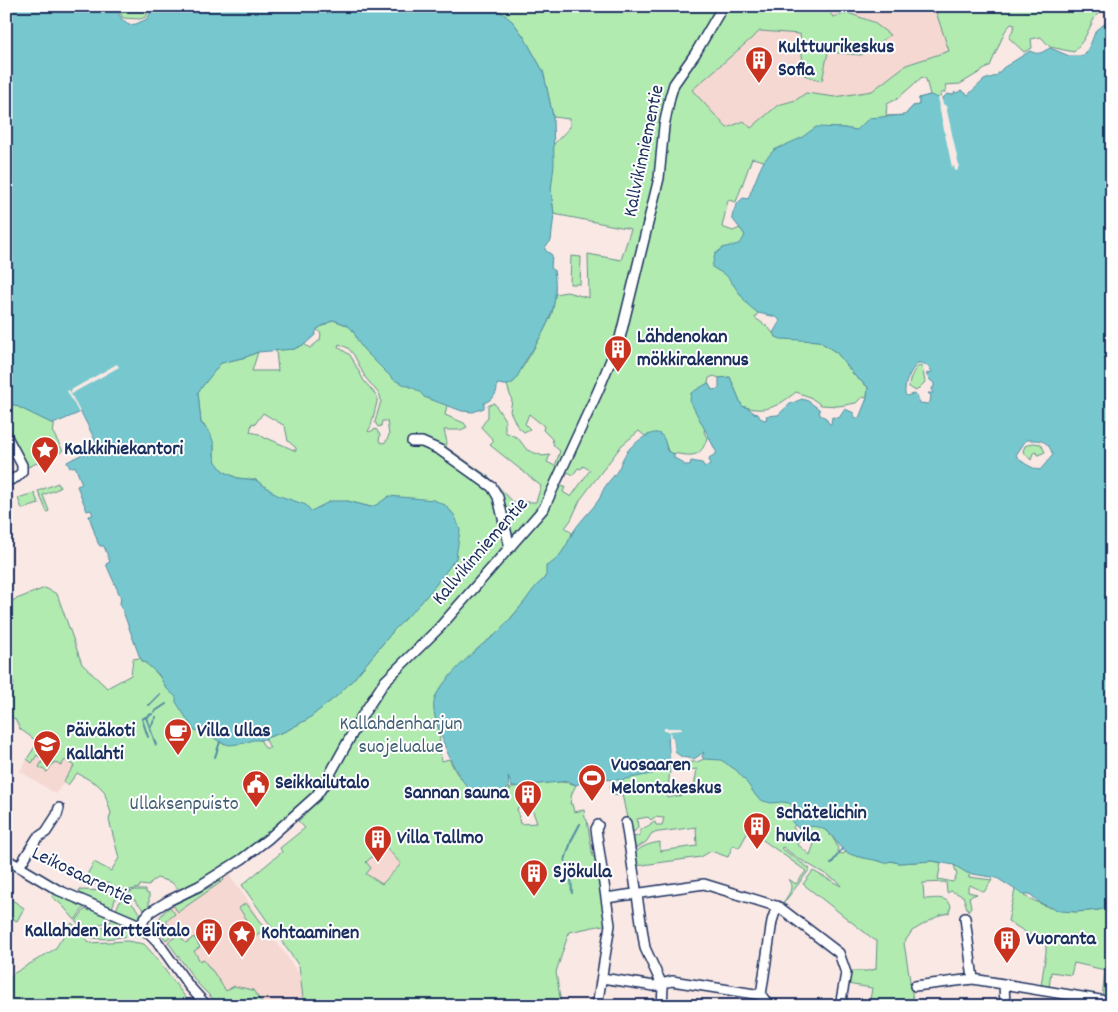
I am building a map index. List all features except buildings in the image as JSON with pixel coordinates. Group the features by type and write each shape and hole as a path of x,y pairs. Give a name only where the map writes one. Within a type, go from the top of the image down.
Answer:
{"street":[{"name":"Kallvikinniementie","path":"142,926 152,920 155,910 168,900 213,878 242,859 316,796 362,716 385,681 439,628 544,508 612,361 623,327 636,265 659,178 664,126 674,84 695,54 723,6"},
{"path":"6,435 22,465 22,472 17,477 6,482"},
{"path":"412,442 422,442 440,450 492,487 498,497 510,548"},
{"path":"19,867 37,838 46,832 57,815 59,808"},
{"path":"626,823 645,948 662,984 664,991 662,1006"},
{"path":"597,1006 610,926 596,829 598,825"},
{"name":"Leikosaarentie","path":"6,859 58,890 142,926"},
{"path":"606,898 704,884 777,906 839,953 846,973 840,1006"},
{"path":"769,1006 761,995 772,921 777,906"},
{"path":"965,918 972,979"},
{"path":"142,926 157,941 189,986 207,1006"},
{"path":"602,978 649,986 672,981 761,995"},
{"path":"915,986 972,979 1112,1002"},
{"path":"1004,984 1005,1006"}],"shaded area":[{"path":"832,6 934,6 950,51 906,65 872,91 835,97 806,93 797,100 778,105 751,128 744,121 727,128 692,90 760,31 800,33 804,74 822,80 828,52 861,55 873,22 848,13 833,17 829,11"},
{"name":"Päiväkoti Kallahti","path":"38,742 74,766 56,794 20,771"},
{"path":"385,846 401,864 382,884 366,874 366,862"},
{"path":"229,874 299,974 304,1006 220,1006 198,984 158,929 156,922 173,905 210,887"}],"green space":[{"path":"116,6 150,6 146,17 140,19 123,18"},
{"path":"484,6 832,6 829,11 833,17 848,13 873,22 890,35 861,55 828,52 822,81 804,75 800,34 760,31 692,90 727,128 744,121 751,128 778,105 796,100 806,93 835,97 872,91 906,65 949,51 934,6 1102,6 1084,39 1074,52 1050,47 1041,37 1031,39 1032,48 1024,52 1009,38 1015,25 1011,24 1005,31 990,66 960,84 945,85 945,92 940,94 941,97 888,138 844,128 831,128 770,155 764,161 752,158 736,202 728,200 722,227 733,231 740,228 745,235 743,241 732,248 763,309 755,318 768,327 776,337 819,341 837,353 855,376 868,387 867,398 862,397 856,403 839,406 821,405 810,397 796,392 777,405 765,409 750,408 742,406 730,377 719,378 714,376 709,378 708,383 712,390 704,432 707,438 701,451 692,455 669,453 663,438 656,433 645,436 639,431 622,445 580,500 571,520 565,528 572,533 570,541 543,580 499,632 483,644 447,680 438,726 440,734 439,749 442,761 449,759 457,774 496,796 509,787 510,790 512,787 536,783 561,782 576,785 570,804 572,804 574,812 584,810 593,857 598,857 608,924 569,932 556,972 561,1004 568,1006 517,1006 495,999 492,1006 484,1006 470,1001 467,1006 304,1006 299,966 242,885 282,852 280,848 305,828 298,821 304,816 299,809 216,872 181,891 171,882 157,878 149,886 140,885 139,888 126,891 112,888 110,883 87,884 83,882 94,862 111,871 119,858 109,820 111,813 104,791 97,784 77,773 68,785 63,782 74,766 65,760 61,766 54,762 47,772 39,767 43,760 37,755 32,763 27,759 38,742 20,729 15,719 6,713 6,698 14,684 6,676 6,603 45,588 57,594 82,664 107,688 131,675 133,659 140,658 151,666 175,696 222,743 258,736 265,748 270,748 265,738 286,731 308,719 338,695 394,630 419,605 456,558 455,516 445,505 371,507 347,501 311,511 277,496 256,480 237,478 223,471 216,463 214,444 201,423 198,392 221,363 258,352 252,371 278,371 276,350 294,349 304,344 310,348 320,340 321,334 317,329 333,320 347,325 356,325 447,405 445,415 464,423 467,427 461,430 444,430 447,442 446,447 489,477 513,502 536,502 541,486 490,445 494,441 481,427 488,417 488,406 494,403 505,420 505,432 518,438 527,450 543,456 550,455 547,462 555,466 560,451 554,446 552,439 543,430 544,426 529,414 525,424 530,429 524,432 517,426 510,411 512,401 507,385 512,382 525,364 545,329 554,306 555,294 567,292 589,298 588,254 621,260 631,229 554,214 551,190 553,145 570,127 570,119 553,117 543,71 524,37 513,22","holes":["922,77 926,79 930,95 919,98 919,105 913,106 905,115 886,116 887,104 897,99","339,344 348,348 354,355 365,377 380,395 381,401 375,422 378,427 381,426 382,421 387,421 389,435 386,442 382,443 379,441 380,435 376,429 368,431 371,426 377,396 364,381 350,355 338,347","263,413 285,426 288,441 296,448 296,451 266,439 259,434 250,432 252,423 255,424","583,466 590,470 571,497 563,492 565,487 556,485 558,481 561,483 568,472 573,475 578,468 581,469","531,806 537,823 520,824 517,808","385,846 401,864 382,884 366,874 371,868 366,862"]},
{"path":"571,256 581,257 580,284 570,284"},
{"path":"919,366 922,367 925,382 916,391 909,387 909,384 913,373"},
{"path":"6,401 54,424 52,431 63,451 26,468 6,428"},
{"path":"1033,443 1041,444 1045,452 1038,455 1037,452 1033,453 1031,460 1023,451 1025,446"},
{"path":"58,483 60,488 43,495 49,511 47,512 38,491"},
{"path":"34,493 39,504 22,509 18,498"},
{"path":"668,738 670,770 667,798 693,793 697,769 688,770 681,767 683,762 697,762 704,759 702,739 811,807 793,827 801,838 797,844 810,855 814,844 800,833 804,827 810,824 816,825 827,832 835,842 838,852 842,854 847,852 899,863 933,861 941,863 938,879 953,882 957,875 954,865 977,867 968,877 992,880 984,892 970,885 968,892 977,894 969,897 971,907 968,911 963,896 951,891 947,893 946,882 923,883 924,899 943,899 951,906 949,913 940,915 912,931 904,943 913,999 912,1006 869,1006 872,988 847,984 849,971 876,969 877,942 803,884 813,871 841,886 839,882 796,857 783,847 781,848 810,869 782,905 791,890 788,879 796,884 806,871 749,830 739,848 733,845 728,857 711,851 701,857 635,866 634,855 642,847 660,842 660,851 697,846 696,827 652,833 646,842 633,850 631,838 640,835 640,830 651,823 655,822 656,825 662,825 664,818 655,817 651,820 648,817 637,819 638,827 630,833 622,794 613,795 611,791 613,779"},
{"path":"223,878 224,880 178,912 173,905 210,887"},
{"path":"79,890 113,891 117,894 112,908 81,895"},
{"path":"146,890 146,893 149,894 149,908 146,912 129,894 129,892"},
{"path":"1015,890 1050,908 1076,912 1099,910 1112,906 1112,999 1102,998 1105,970 1074,963 1071,975 1051,972 1049,988 1041,986 1046,945 1008,921"},
{"path":"53,891 78,902 78,905 84,907 75,920 52,897"},
{"path":"123,897 126,897 143,916 135,919 116,910"},
{"path":"12,900 24,908 17,921 6,916 6,902"},
{"path":"246,903 265,929 248,941 245,937 254,930 239,908"},
{"path":"170,907 175,914 166,921 174,934 166,940 156,923"},
{"path":"85,909 90,911 92,909 109,916 104,923 84,932 76,921"},
{"path":"113,918 133,926 147,936 145,938 131,936 104,939 90,937 90,934 108,925"},
{"path":"72,923 90,943 127,941 144,944 192,1006 6,1006 6,978 55,949"},
{"path":"185,930 187,937 185,934 180,937 186,943 194,937 200,947 194,951 200,961 203,959 212,970 226,991 234,986 253,990 262,1003 261,1006 257,1006 256,1002 250,1000 244,1006 220,1006 198,984 168,942"}],"water":[{"path":"6,6 114,6 123,21 128,25 147,19 154,6 293,6 305,10 311,6 490,6 498,9 513,22 524,37 543,71 553,117 554,165 551,190 554,214 551,241 545,247 545,250 552,255 551,268 554,270 555,296 550,318 515,381 507,385 497,384 496,393 484,403 484,408 473,412 462,411 424,397 418,391 396,381 364,350 351,329 333,320 317,329 315,335 305,344 294,349 258,352 221,363 198,392 201,423 210,433 214,444 216,462 223,471 237,478 256,480 277,495 306,505 311,511 331,501 347,501 371,507 389,496 434,500 445,505 455,516 460,530 456,558 419,605 394,630 338,695 308,719 286,731 261,740 230,745 222,743 204,732 194,730 176,702 176,697 166,688 159,675 140,658 120,603 121,598 106,564 110,562 104,546 100,546 98,543 89,516 93,515 91,510 87,511 77,486 82,484 75,466 70,468 67,462 98,446 81,412 53,424 6,401"},
{"path":"1109,6 1112,6 1112,906 1099,910 1060,911 1040,903 1030,894 1022,894 997,878 967,873 954,865 933,861 899,863 891,861 885,863 851,854 842,849 829,833 821,828 808,826 798,828 792,822 792,806 789,803 763,801 756,796 736,770 721,760 704,759 702,757 704,752 694,759 682,757 675,752 673,737 668,738 670,758 656,773 621,780 590,779 576,785 568,781 512,787 508,776 509,787 497,797 486,798 475,794 466,785 450,759 435,717 435,698 456,669 496,634 543,580 546,575 546,566 555,561 562,553 575,530 599,499 630,448 644,437 657,433 663,437 667,451 674,454 674,458 684,465 690,465 691,461 702,463 705,467 710,464 709,458 717,453 690,401 691,393 708,383 712,390 719,389 719,378 730,377 742,406 758,414 764,420 767,419 766,416 778,415 790,404 802,399 819,409 820,415 826,418 829,424 831,424 832,417 839,418 845,409 854,413 856,418 859,418 867,398 868,387 855,376 837,353 819,341 781,339 776,337 773,333 780,321 777,317 758,313 748,305 727,276 712,267 715,254 725,247 742,241 745,235 732,218 741,200 743,198 748,199 764,161 774,150 801,138 816,127 857,130 869,118 905,115 913,106 919,105 919,98 930,95 942,99 947,94 953,95 961,90 968,95 984,80 996,76 1003,68 1030,51 1038,53 1050,48 1069,56 1084,56 1096,30 1106,23 1110,14","holes":["918,363 922,363 932,372 926,374 934,383 933,393 928,393 931,396 928,404 920,403 917,396 913,394 907,396 905,394 908,377","1026,440 1046,443 1051,450 1053,455 1040,470 1027,465 1016,455"]}],"pier":[{"path":"941,97 943,104 946,106 959,166 958,170 955,171 954,166 952,167 939,106 938,98"},
{"path":"117,364 119,367 71,394 79,413 67,391 69,390 71,393 71,390"},
{"path":"664,728 682,728 682,730 670,731 671,737 673,737 675,755 672,753 671,740 672,758 670,762 669,731 664,731"}],"waterway":[{"path":"149,705 160,694"},
{"path":"154,712 166,704"},
{"path":"148,737 142,719 152,714"},
{"path":"146,717 156,745"},
{"path":"150,728 156,717"},
{"path":"215,757 220,742"},
{"path":"572,893 571,877 565,860 572,839 580,824"},
{"path":"831,864 842,849"}],"place":[{"name":"Kulttuurikeskus Sofia","path":"759,84"},
{"name":"Lähdenokan mökkirakennus","path":"618,373"},
{"name":"Kalkkihiekantori","path":"45,474"},
{"name":"Villa Ullas","path":"178,756"},
{"name":"Päiväkoti Kallahti","path":"47,768"},
{"name":"Vuosaaren Melontakeskus","path":"592,802"},
{"name":"Seikkailutalo","path":"256,808"},
{"name":"Sannan sauna","path":"528,818"},
{"name":"Schätelichin huvila","path":"757,850"},
{"name":"Villa Tallmo","path":"378,863"},
{"name":"Sjökulla","path":"534,897"},
{"name":"Kallahden korttelitalo","path":"209,956"},
{"name":"Kohtaaminen","path":"242,958"},
{"name":"Vuoranta","path":"1007,964"}],"park label":[{"name":"Kallahdenharjun suojelualue","path":"401,736"},
{"name":"Ullaksenpuisto","path":"184,805"}]}
